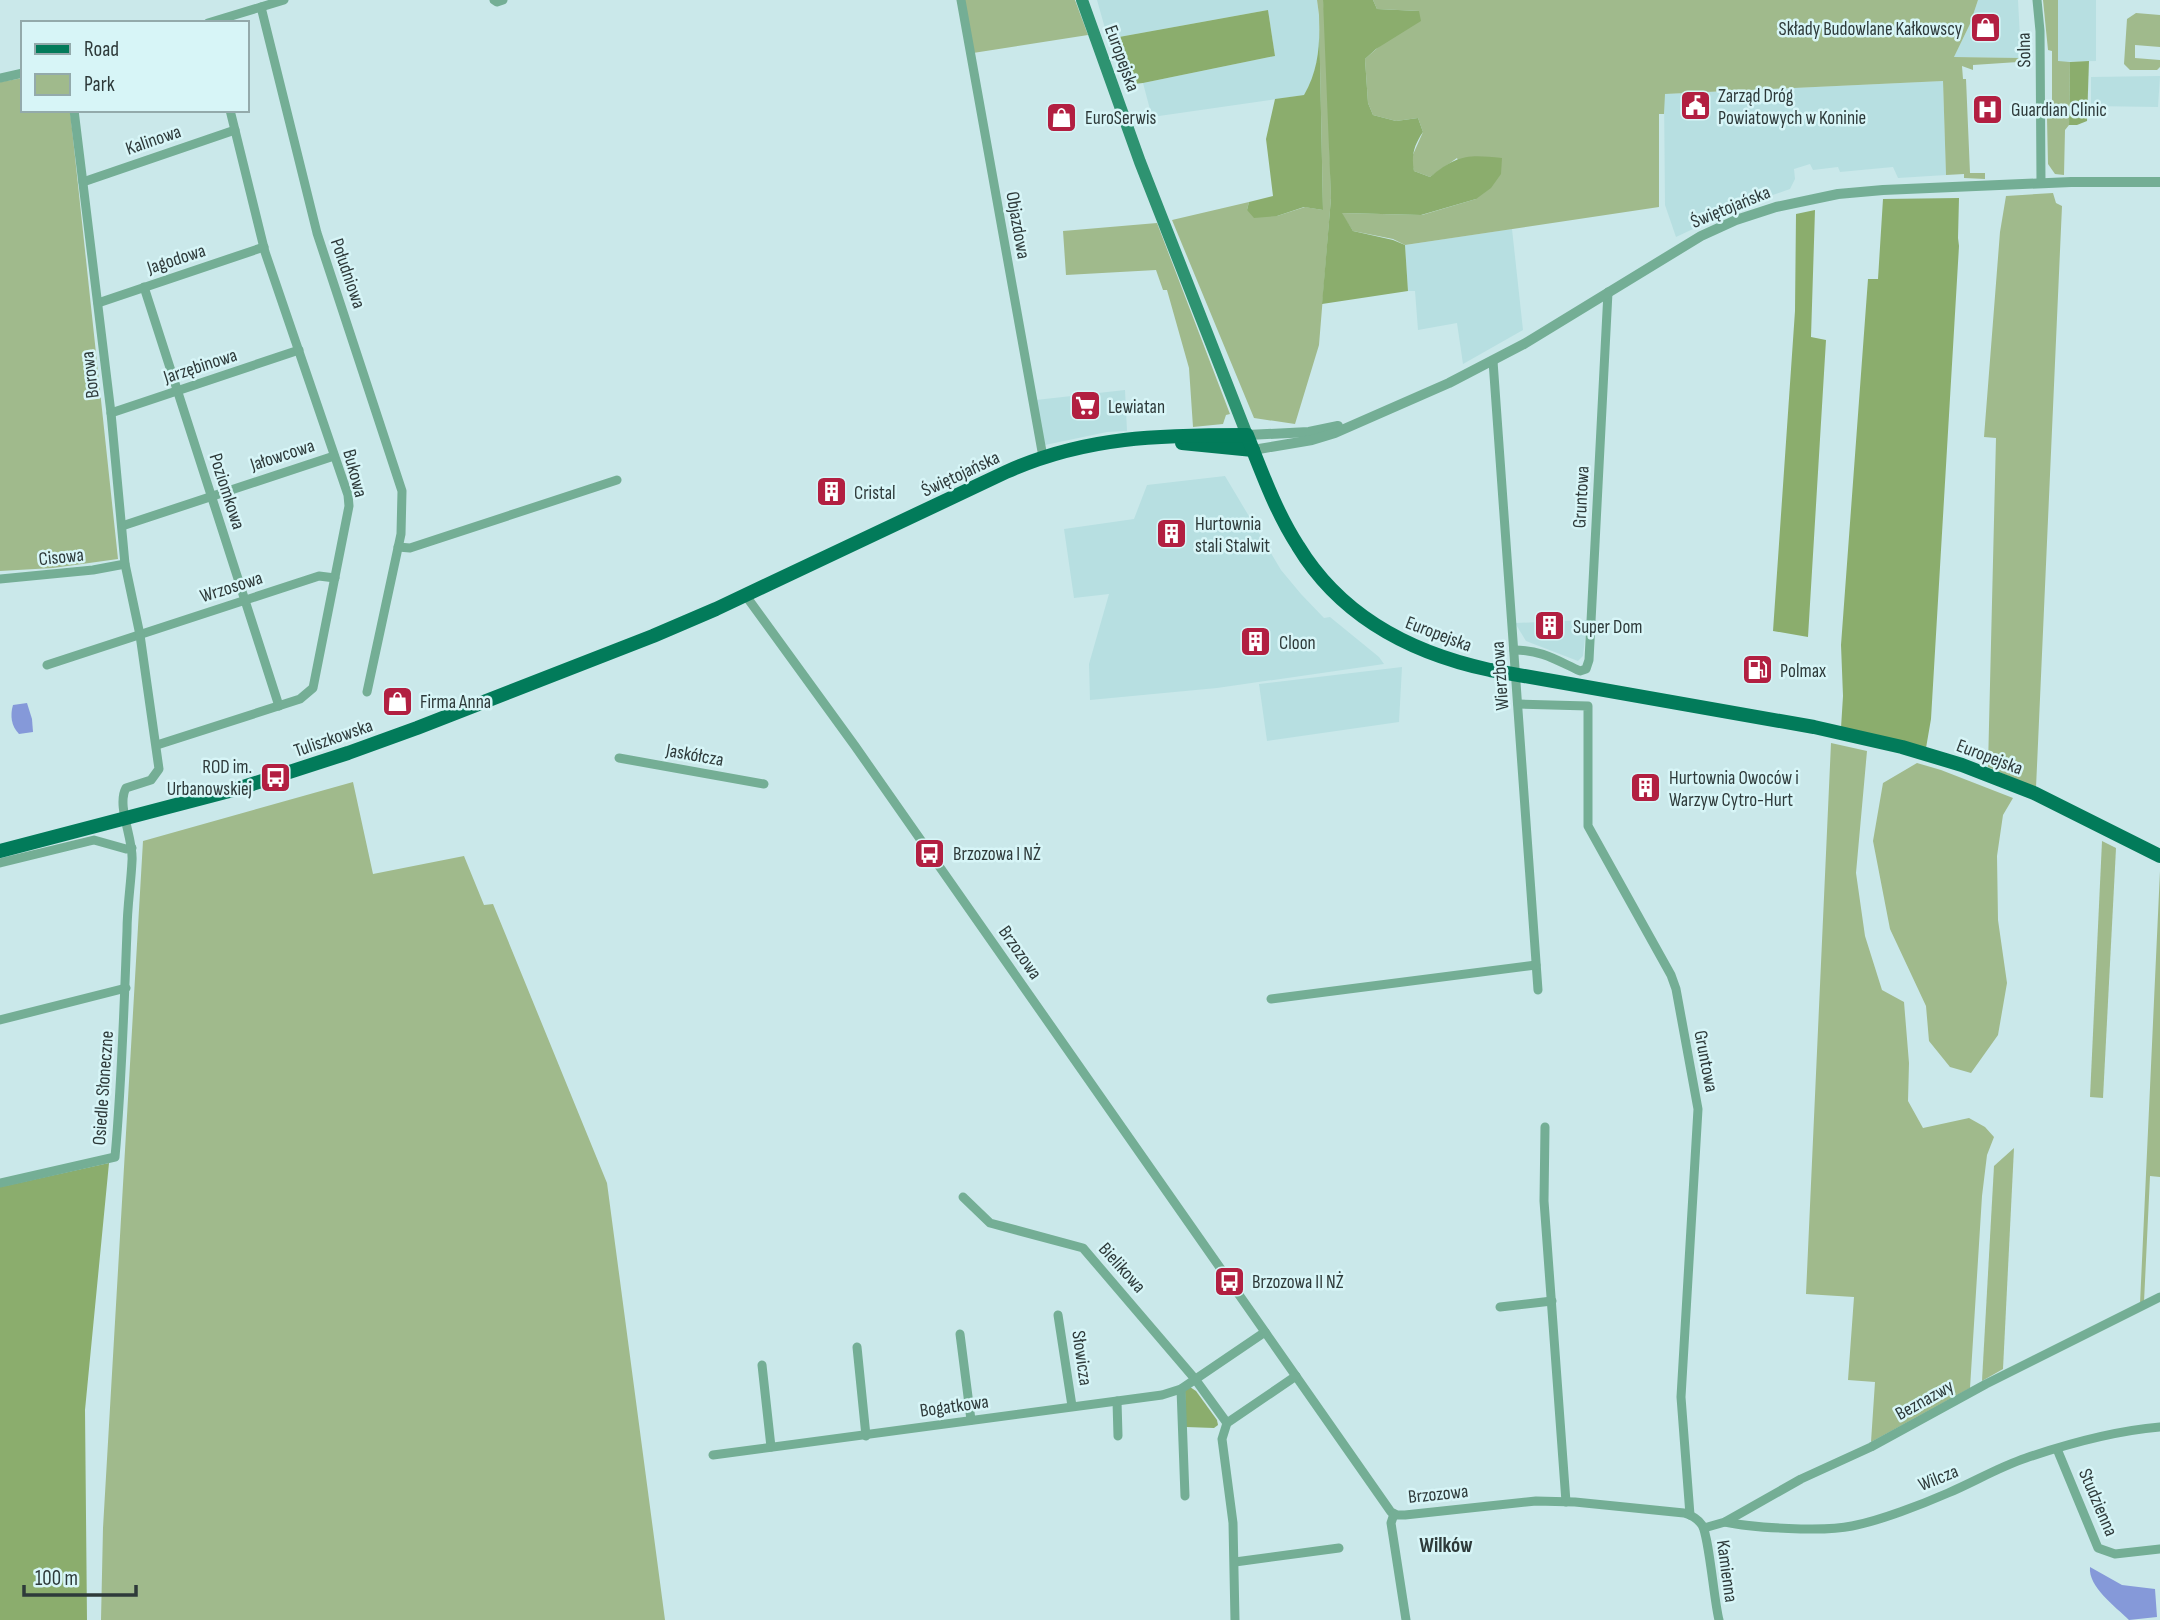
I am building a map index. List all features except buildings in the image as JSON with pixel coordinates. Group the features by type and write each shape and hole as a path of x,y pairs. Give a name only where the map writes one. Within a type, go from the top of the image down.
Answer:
{"main road":[{"name":"Europejska","path":"1082,0 1140,162 1274,501 1310,565 1348,605 1386,632 1424,652 1471,666 1814,727 1902,747 1962,765 2025,789 2160,856"},
{"name":"Świętojańska","path":"746,596 1043,457 1096,443 1175,436 1247,435"},
{"name":"Świętojańska","path":"1164,438 1253,450"},
{"name":"Tuliszkowska","path":"0,851 237,789 371,745 653,636 746,596"}],"street":[{"path":"215,21 284,0"},
{"path":"494,0 503,0"},
{"name":"Objazdowa","path":"961,0 1043,457"},
{"name":"Solna","path":"2037,0 2040,31 2041,183"},
{"name":"Południowa","path":"261,7 317,233 401,486 401,534 367,692"},
{"path":"0,78 21,73"},
{"name":"Borowa","path":"74,112 111,413 125,564 140,635 159,760 157,774 149,781 129,786 122,794 126,819"},
{"name":"Bukowa","path":"156,745 279,706 306,696 313,688 349,506 348,495 264,247 230,112"},
{"name":"Kalinowa","path":"83,182 235,130"},
{"name":"Świętojańska","path":"1253,450 1322,437 1423,395 1493,361 1701,236 1743,218 1787,204 1854,192 2041,183 2160,181"},
{"name":"Jagodowa","path":"98,303 264,247"},
{"name":"Poziomkowa","path":"144,287 279,706"},
{"name":"Gruntowa","path":"1514,650 1532,650 1580,671 1588,666 1608,292"},
{"name":"Jarzębinowa","path":"111,413 299,350"},
{"name":"Wierzbowa","path":"1493,361 1538,990"},
{"name":"Świętojańska","path":"1247,435 1309,432 1359,422"},
{"name":"Jałowcowa","path":"122,526 334,456"},
{"path":"398,547 410,548 617,480"},
{"name":"Cisowa","path":"0,579 93,570 125,564"},
{"name":"Wrzosowa","path":"140,635 319,576 335,578"},
{"name":"Brzozowa","path":"746,596 848,736 1394,1514 1522,1502 1566,1502 1675,1511 1690,1515"},
{"path":"47,665 140,635"},
{"name":"Gruntowa","path":"1518,704 1588,706 1588,825 1671,975 1676,989 1698,1109 1681,1388 1690,1515"},
{"name":"Jaskółcza","path":"619,758 764,784"},
{"name":"Osiedle Słoneczne","path":"0,1183 115,1157 132,848 126,819"},
{"path":"0,863 94,840 126,849 132,848"},
{"path":"1270,999 1536,965"},
{"path":"0,1020 126,988"},
{"path":"1545,1127 1545,1201 1566,1502"},
{"name":"Bielikowa","path":"963,1198 990,1223 1083,1248 1195,1379 1227,1423"},
{"name":"Beznazwy","path":"1704,1528 1725,1522 1801,1479 1871,1447 1986,1384 2160,1297"},
{"path":"1500,1307 1552,1301"},
{"name":"Słowicza","path":"1058,1315 1072,1406"},
{"path":"1195,1379 1265,1332"},
{"path":"960,1334 971,1420"},
{"path":"857,1347 866,1436"},
{"path":"762,1365 771,1447"},
{"path":"1235,1620 1233,1523 1222,1439 1227,1423 1296,1376"},
{"name":"Bogatkowa","path":"713,1455 1162,1395 1181,1389 1195,1379"},
{"path":"1181,1389 1185,1496"},
{"path":"1117,1401 1118,1436"},
{"name":"Wilcza","path":"1725,1522 1759,1526 1854,1526 1945,1494 2025,1458 2080,1440 2160,1427"},
{"name":"Studzienna","path":"2057,1449 2098,1548 2115,1555 2160,1549"},
{"path":"1394,1514 1391,1523 1406,1620"},
{"path":"1690,1515 1704,1528"},
{"name":"Kamienna","path":"1704,1528 1719,1620"},
{"path":"1235,1562 1339,1548"}],"shaded area":[{"path":"1097,0 1317,0 1320,48 1313,79 1304,95 1152,117 1143,83 1275,56 1268,10 1108,39"},
{"path":"1978,0 2018,0 2021,58 1954,57"},
{"path":"2058,0 2096,0 2096,61 2058,62"},
{"path":"2160,76 2158,107 2091,106 2091,77"},
{"path":"1943,81 1946,175 1898,178 1893,167 1840,172 1838,167 1813,170 1810,164 1794,169 1795,179 1790,189 1744,205 1676,237 1665,205 1664,94"},
{"path":"1512,229 1523,330 1463,364 1457,323 1418,330 1415,291 1408,291 1405,245"},
{"path":"1125,390 1127,431 1107,432 1045,445 1036,400"},
{"path":"1225,476 1281,570 1301,594 1324,618 1330,617 1384,664 1217,688 1090,700 1089,664 1109,594 1074,598 1064,529 1134,519 1147,485"},
{"path":"1587,620 1583,656 1578,661 1526,641 1515,623"},
{"path":"1402,667 1399,722 1267,741 1259,684"}],"green space":[{"path":"964,0 1075,0 1088,35 973,53"},
{"path":"1317,0 1323,0 1326,26 1331,198 1319,345 1295,424 1254,418 1172,220 1249,202 1247,210 1277,216 1305,207 1323,210"},
{"path":"1323,0 1373,0 1377,9 1419,11 1421,21 1365,59 1368,103 1373,115 1396,121 1418,118 1423,132 1414,151 1414,171 1430,177 1455,160 1471,156 1502,158 1501,174 1491,188 1476,199 1421,215 1342,213 1353,231 1405,245 1408,291 1322,304 1331,198"},
{"path":"1373,0 1978,0 1954,57 2021,58 2022,68 2019,68 2018,62 1973,65 1973,70 1962,66 1963,79 1966,79 1970,173 1985,173 1985,179 1964,178 1964,174 1946,175 1943,81 1665,94 1664,114 1659,114 1659,207 1405,245 1393,239 1353,231 1341,213 1422,215 1476,199 1457,158 1430,177 1414,171 1411,159 1423,132 1418,118 1396,121 1373,115 1368,103 1365,59 1419,11 1377,9"},
{"path":"2043,0 2058,0 2058,61 2070,62 2069,125 2065,130 2064,175 2055,174 2048,164 2047,118 2052,115 2052,51 2048,50"},
{"path":"1268,10 1275,56 1143,83 1125,85 1108,39"},
{"path":"2136,13 2160,15 2160,47 2135,45 2135,58 2160,60 2157,70 2130,70 2124,64 2127,19"},
{"path":"1319,27 1323,210 1304,207 1277,216 1254,218 1247,210 1249,202 1273,196 1266,139 1275,99 1304,95 1316,66"},
{"path":"2089,61 2087,121 2069,125 2070,62"},
{"path":"21,78 21,112 70,112 118,559 53,568 0,571 0,82"},
{"path":"2053,193 2056,203 2062,206 2036,788 1988,767 1996,438 1984,437 2000,232 2006,196"},
{"path":"1959,198 1959,246 1931,719 1926,748 1841,728 1841,645 1868,279 1878,279 1883,199"},
{"path":"1815,210 1811,337 1826,340 1808,637 1773,631 1795,311 1796,214"},
{"path":"1157,223 1230,414 1226,415 1223,424 1193,427 1189,368 1167,290 1163,290 1156,270 1066,275 1063,231"},
{"path":"1831,743 1867,751 1856,873 1865,936 1882,990 1904,1002 1909,1063 1908,1101 1923,1128 1969,1118 1985,1127 1994,1137 1987,1155 1982,1196 1970,1388 1871,1442 1875,1382 1848,1380 1854,1297 1806,1294"},
{"path":"1917,763 2013,798 2003,815 1997,856 1998,920 2007,983 1998,1035 1971,1073 1950,1067 1929,1041 1926,1006 1890,929 1873,841 1883,783"},
{"path":"353,782 373,874 464,856 484,905 493,904 607,1183 665,1620 101,1620 103,1528 143,841"},
{"path":"2102,841 2116,848 2103,1098 2090,1097"},
{"path":"2160,871 2160,1177 2150,1176 2144,1302 2140,1304"},
{"path":"2014,1148 2003,1369 1982,1381 1994,1166"},
{"path":"109,1163 85,1410 87,1620 0,1620 0,1187"},
{"path":"1190,1387 1196,1391 1217,1420 1218,1425 1214,1428 1186,1427 1185,1390"}],"water":[{"path":"27,703 33,732 19,734 12,720 13,705"},
{"path":"2090,1567 2122,1585 2155,1589 2157,1617 2129,1620 2098,1589 2093,1582"}],"place":[{"name":"Składy Budowlane Kałkowscy","path":"1985,28"},
{"name":"Zarząd Dróg Powiatowych w Koninie","path":"1695,106"},
{"name":"Guardian Clinic","path":"1988,109"},
{"name":"EuroSerwis","path":"1062,117"},
{"name":"Lewiatan","path":"1085,406"},
{"name":"Cristal","path":"831,492"},
{"name":"Hurtownia stali Stalwit","path":"1172,534"},
{"name":"Super Dom","path":"1550,626"},
{"name":"Cloon","path":"1256,642"},
{"name":"Polmax","path":"1757,670"},
{"name":"Firma Anna","path":"397,701"},
{"name":"ROD im. Urbanowskiej","path":"275,777"},
{"name":"Hurtownia Owoców i Warzyw Cytro-Hurt","path":"1646,788"},
{"name":"Brzozowa I NŻ","path":"930,853"},
{"name":"Brzozowa II NŻ","path":"1229,1281"}],"district":[{"name":"Wilków","path":"1446,1545"}]}
